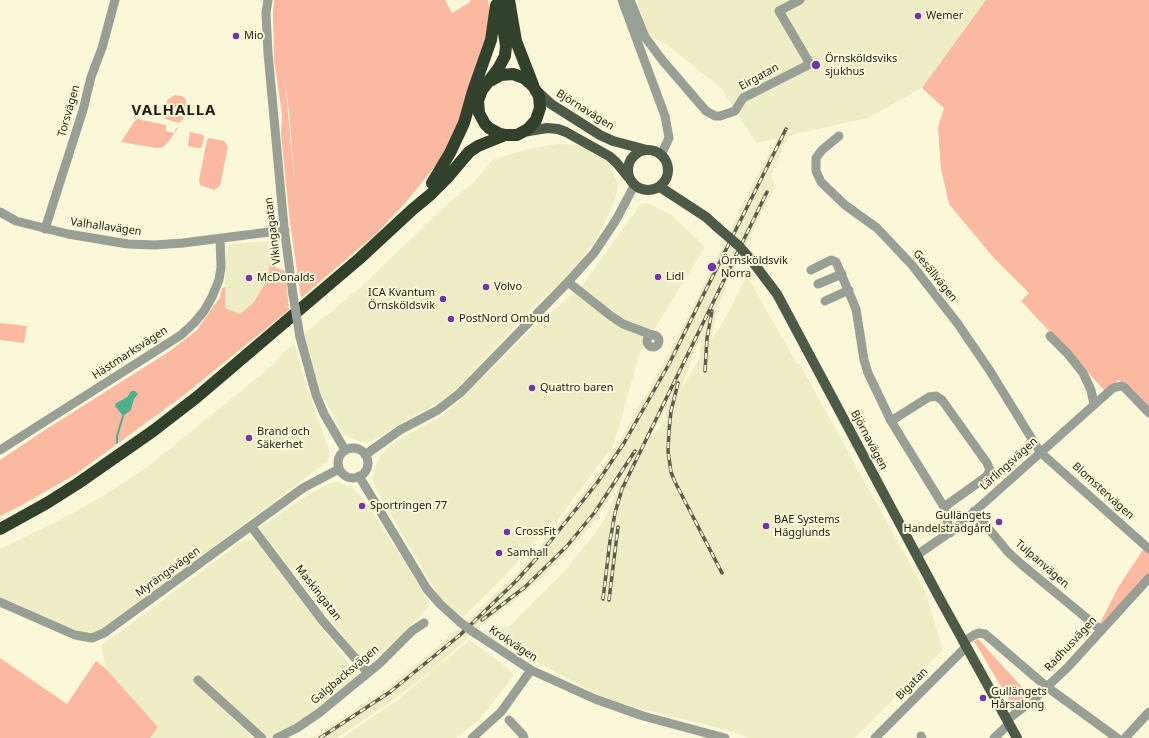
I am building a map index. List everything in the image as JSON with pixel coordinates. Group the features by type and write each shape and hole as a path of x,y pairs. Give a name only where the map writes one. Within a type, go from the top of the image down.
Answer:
{"highway":[{"path":"432,183 450,153 464,123 490,40 494,22 496,0"},
{"path":"499,0 505,40 505,56 498,70 482,90 478,101 478,107 485,124 494,132 512,136 523,132 533,125 538,114 540,102 516,41 509,0"},
{"path":"490,80 501,75 513,74 524,78 535,88"},
{"path":"413,208 455,155 462,144 478,107"},
{"path":"0,529 77,484 153,431 197,397 359,259 413,208 430,195 469,152 478,146 505,135"}],"main road":[{"name":"Björnavägen","path":"535,88 551,104 600,134 613,141 647,150"},
{"path":"523,132 547,128 558,129 566,132 609,156 616,162 632,182 640,189 647,191 660,187 666,180 668,170 666,160 661,155 653,151 647,150 638,152 631,159 628,169 632,182"},
{"name":"Björnavägen","path":"660,187 706,217 739,246 777,294 917,556 1017,738"}],"street":[{"name":"Torsvägen","path":"45,229 83,110 91,77 102,48 115,0"},
{"name":"Vikingagatan","path":"268,0 266,13 268,53 285,230 293,296 300,337 316,395 324,414 345,450"},
{"path":"622,0 665,116 669,138 661,155"},
{"path":"630,0 645,37 663,60 647,68"},
{"name":"Eirgatan","path":"663,60 706,111 715,116 731,114 738,108 743,98 810,64 779,11 797,1"},
{"name":"Gesällvägen","path":"839,136 822,150 816,158 815,168 819,179 824,186 845,205 877,228 912,265 958,324 990,371 1040,452"},
{"path":"365,455 394,434 438,410 454,398 568,282 594,253 609,231 632,182"},
{"name":"Valhallavägen","path":"0,212 16,221 45,229 128,244 159,244 285,230"},
{"name":"Hästmarksvägen","path":"0,450 181,335 194,323 204,311 219,280 221,266 220,238"},
{"path":"811,270 831,260 836,262 857,312 866,367 891,421 944,507 950,533"},
{"path":"818,284 842,274"},
{"path":"568,282 611,316 623,324 649,336"},
{"path":"825,301 849,290"},
{"path":"1050,336 1068,354 1083,373 1091,390 1094,405"},
{"name":"Lärlingsvägen","path":"917,556 950,533 1113,388 1121,386 1124,387 1149,413"},
{"path":"891,421 929,397 936,396 942,400 987,463 990,470 986,478 944,507"},
{"path":"357,448 365,455 367,466 364,472 359,476 354,478 348,477 339,469 338,460 340,454 345,450 357,448"},
{"name":"Blomstervägen","path":"1040,452 1149,549"},
{"name":"Myrängsvägen","path":"0,602 75,635 92,638 104,633 116,625 311,484 339,469"},
{"name":"Krokvägen","path":"359,476 427,589 440,604 480,637 531,670 572,690 643,716 725,738"},
{"name":"Tulpanvägen","path":"974,511 1008,552 1100,630"},
{"name":"Maskingatan","path":"251,526 322,620 368,673"},
{"name":"Radhusvägen","path":"994,738 1008,722 1068,667 1100,630 1149,578"},
{"name":"Galgbacksvägen","path":"277,738 297,728 319,713 380,663 412,631 424,623"},
{"name":"Bigatan","path":"875,738 965,644 974,635 979,633 985,634 1047,687"},
{"path":"472,738 501,712 531,670"},
{"path":"198,680 262,738"},
{"path":"1047,687 1117,738"},
{"path":"1125,738 1149,712"},
{"path":"509,720 524,738"}],"shaded area":[{"path":"274,0 445,0 452,13 470,2 470,0 488,0 491,19 476,97 440,160 407,201 377,233 301,298 290,223 281,134 282,114 274,60","holes":["285,79 290,120 294,181"]},
{"path":"637,0 986,0 922,88 868,118 790,135 782,149 771,176 775,186 727,284 717,310 711,340 721,326 747,276 797,364 799,363 925,591 943,650 855,738 749,738 734,732 626,705 596,694 480,631 510,626 567,568 604,520 620,484 585,533 544,576 512,603 478,628 436,667 396,698 337,738 311,738 387,688 456,631 532,556 593,480 620,440 679,335 752,185 777,139 756,143 722,89 665,43 648,36","holes":["701,337 700,358 681,390 694,353","667,408 665,421 644,446 659,422"]},
{"path":"986,0 1149,0 1149,407 1119,380 1106,392 1021,301 1029,293 994,258 949,204 941,169 938,127 944,108 922,88"},
{"path":"175,95 185,98 186,103 184,118 179,123 165,118 167,100"},
{"path":"137,119 166,125 166,131 174,133 176,128 178,128 163,147 156,148 121,142"},
{"path":"190,132 203,135 204,138 201,148 188,146"},
{"path":"209,138 224,141 228,146 220,186 214,190 200,185 199,180 207,140"},
{"path":"557,144 588,145 608,158 618,184 617,192 598,237 565,279 532,308 456,390 441,402 417,414 372,441 365,443 343,434 321,393 310,360 304,334 362,286 444,207 473,183 493,160 528,149"},
{"path":"647,203 673,216 705,247 640,352 614,444 554,525 549,524 505,576 462,618 439,597 376,489 372,478 375,466 389,447 403,437 443,415 458,402 535,326 573,294 584,283 641,204"},
{"path":"269,241 270,263 267,280 254,302 240,314 225,308 225,258 229,244"},
{"path":"270,263 285,271 289,310 184,395 76,474 0,516 0,460 170,351 197,330 220,297 222,288 225,287 225,308 240,314 254,302 267,280","holes":["129,393 134,399 131,410 116,403 127,397"]},
{"path":"0,323 27,326 24,343 0,340"},
{"path":"294,344 306,385 330,453 328,461 104,629 88,634 80,633 19,605 0,598 0,549 60,520 101,497 146,468 274,364 282,354"},
{"path":"131,391 135,391 138,394 134,399 131,410 123,416 115,406 116,403 127,397"},
{"path":"339,482 353,488 364,499 430,602 425,611 400,637 365,664 259,528 306,496 328,484"},
{"path":"245,539 256,541 357,674 356,677 300,723 269,738 200,677 196,682 253,738 150,738 158,727 106,669 101,646"},
{"path":"1144,548 1149,551 1149,575 1101,624 1100,623 1119,586"},
{"path":"978,639 1032,698 1015,710 974,641"},
{"path":"470,640 510,670 514,675 481,718 456,738 342,738 397,700"},
{"path":"0,658 67,704 96,661 106,669 158,727 150,738 0,738"}],"waterway":[{"path":"117,443 117,436 123,416"}],"railway":[{"path":"320,738 390,692 460,635 516,581 536,559 597,483 624,443 669,364 786,129"},
{"path":"603,599 610,541 615,513 622,489 767,192"},
{"path":"705,371 707,338 712,311"},
{"path":"678,383 671,411 669,431 668,451 671,472 722,573"},
{"path":"482,620 525,587 567,546 595,512 635,451"},
{"path":"609,600 618,527"}],"place":[{"name":"Wemer","path":"918,16"},
{"name":"Mio","path":"236,36"},
{"name":"Örnsköldsviks sjukhus","path":"816,65"},
{"name":"Örnsköldsvik Norra","path":"712,267"},
{"name":"Lidl","path":"658,277"},
{"name":"McDonalds","path":"249,278"},
{"name":"Volvo","path":"486,287"},
{"name":"ICA Kvantum Örnsköldsvik","path":"443,299"},
{"name":"PostNord Ombud","path":"451,319"},
{"name":"Quattro baren","path":"532,388"},
{"name":"Brand och Säkerhet","path":"249,438"},
{"name":"Sportringen 77","path":"362,506"},
{"name":"Gullängets Handelsträdgård","path":"999,522"},
{"name":"BAE Systems Hägglunds","path":"766,526"},
{"name":"CrossFit","path":"507,532"},
{"name":"Samhall","path":"499,553"},
{"name":"Gullängets Hårsalong","path":"983,698"}],"district":[{"name":"VALHALLA","path":"174,111"}]}
